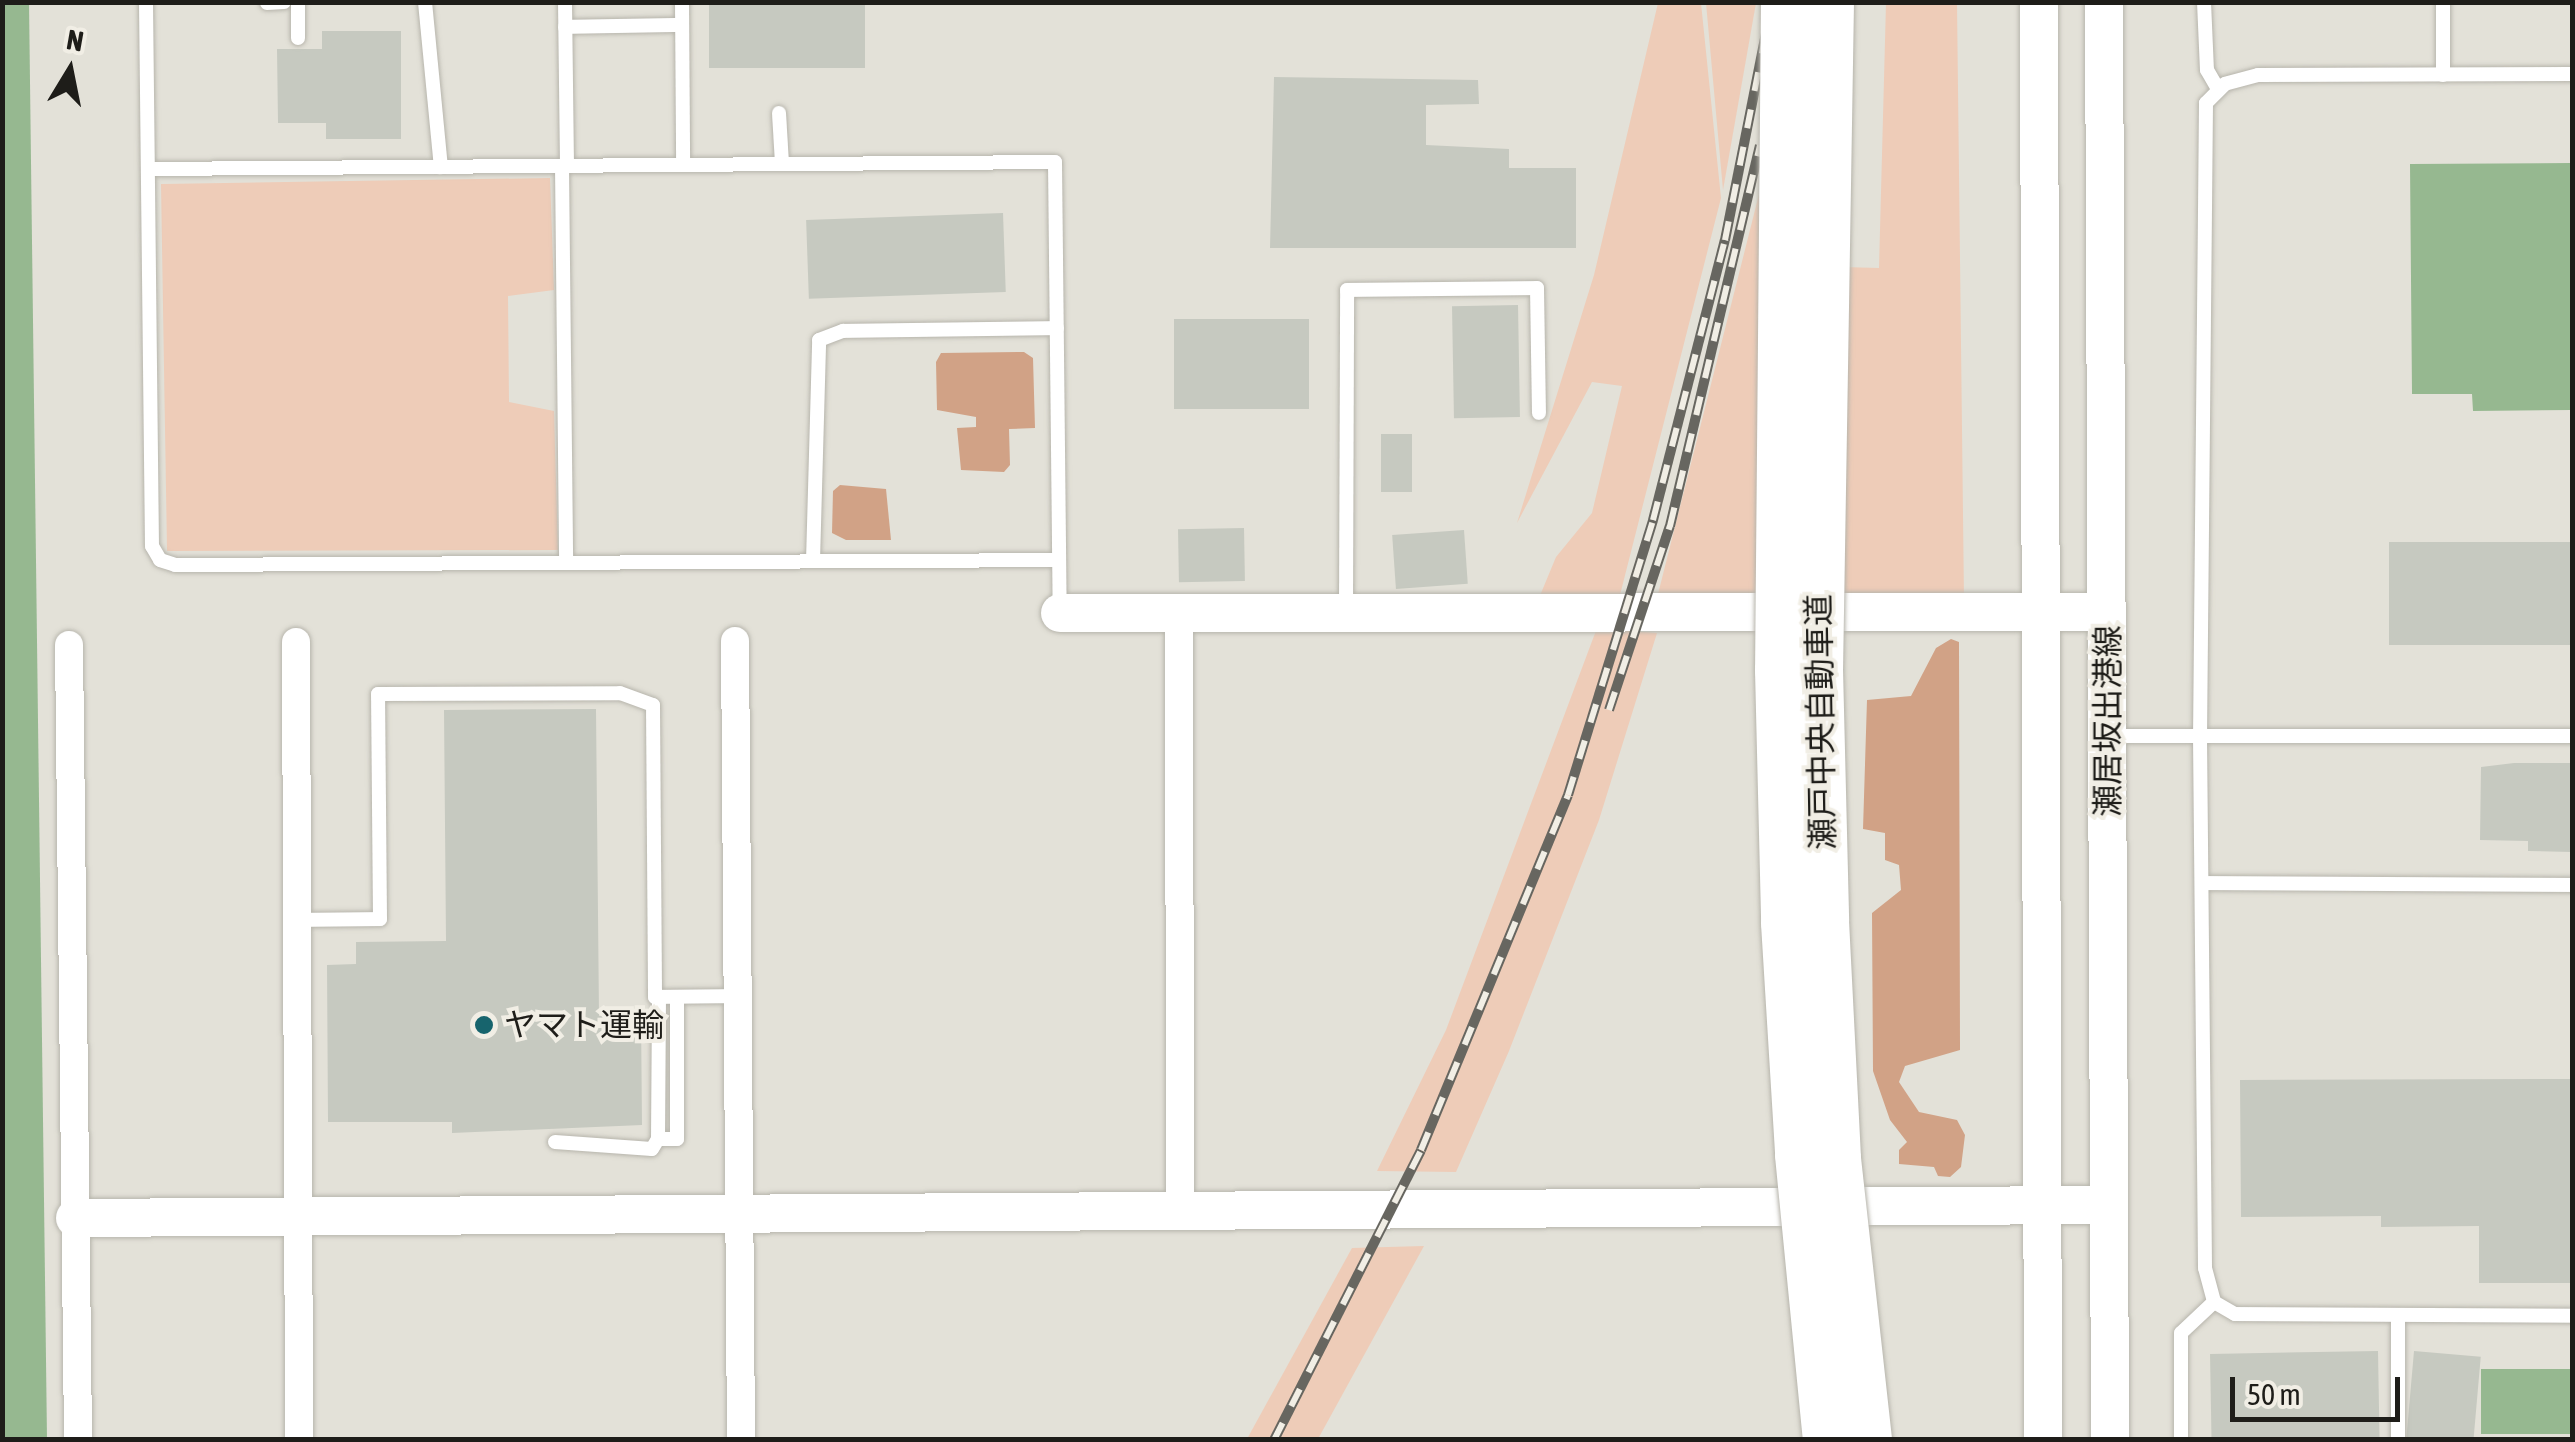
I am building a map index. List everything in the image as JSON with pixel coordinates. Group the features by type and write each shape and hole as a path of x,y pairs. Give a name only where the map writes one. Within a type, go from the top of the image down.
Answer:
{"highway":[{"name":"瀬戸中央自動車道","path":"1786,2 1780,670 1786,923 1800,1155 1828,1440"},
{"name":"瀬戸中央自動車道","path":"1829,2 1818,669 1824,922 1836,1159 1867,1440"}],"street":[{"name":"瀬居坂出港線","path":"2039,2 2044,1440"},
{"name":"瀬居坂出港線","path":"2104,2 2110,1440"},
{"path":"1060,613 2107,612"},
{"path":"1179,613 1180,1211"},
{"path":"735,641 741,1440"},
{"path":"296,642 299,1440"},
{"path":"69,645 78,1440"},
{"path":"76,1218 2109,1205"}],"lane":[{"path":"146,2 152,546 160,560 174,565 1060,560"},
{"path":"267,3 284,2"},
{"path":"298,2 298,38"},
{"path":"424,2 441,167"},
{"path":"565,2 566,563"},
{"path":"682,2 683,165"},
{"path":"2204,2 2207,70 2218,88"},
{"path":"2443,2 2444,75"},
{"path":"566,27 682,25"},
{"path":"2572,74 2258,75 2218,88 2206,103 2202,124 2200,736 2205,1268 2214,1302 2236,1314 2572,1316"},
{"path":"780,114 782,164"},
{"path":"148,170 1055,162 1060,613"},
{"path":"1346,613 1347,290 1537,288 1539,414"},
{"path":"813,562 820,340 843,331 1057,328"},
{"path":"297,920 380,919 378,694 620,693 652,705 658,1139 652,1149 555,1142"},
{"path":"2108,736 2572,736"},
{"path":"2202,883 2572,885"},
{"path":"659,997 738,996"},
{"path":"658,1139 677,1139 677,997"},
{"path":"2181,1440 2181,1333 2214,1302"},
{"path":"2398,1315 2398,1440"}],"shaded area":[{"path":"29,2 47,1439 3,1440 2,3"},
{"path":"1658,3 1701,3 1721,198 1620,595 1539,598 1556,557 1592,513 1622,386 1592,382 1517,523 1594,275"},
{"path":"1706,3 1756,3 1723,190"},
{"path":"1886,3 1957,3 1964,599 1657,598 1775,131 1773,265 1879,268"},
{"path":"2572,163 2572,410 2473,411 2472,394 2412,394 2410,164"},
{"path":"550,178 554,290 508,296 509,402 554,411 558,550 167,551 161,184"},
{"path":"1024,352 1033,358 1035,428 1009,429 1010,465 1004,472 961,470 957,428 976,427 976,417 937,410 936,362 941,353"},
{"path":"840,485 886,489 891,540 846,540 832,533 833,491"},
{"path":"1597,628 1657,633 1599,820 1509,1051 1456,1172 1377,1171 1446,1030"},
{"path":"1951,639 1959,642 1960,1050 1905,1066 1899,1082 1919,1112 1957,1120 1965,1135 1961,1167 1950,1177 1938,1176 1934,1167 1899,1164 1899,1150 1907,1142 1890,1120 1873,1071 1872,913 1901,890 1899,865 1885,860 1885,833 1863,829 1867,700 1911,696 1936,648"},
{"path":"1424,1246 1318,1439 1247,1439 1352,1248"},
{"path":"2481,1369 2572,1369 2572,1434 2481,1434"}],"building":[{"path":"709,2 865,2 865,68 709,68"},
{"path":"322,31 401,31 401,139 326,139 326,123 278,123 277,49 322,49"},
{"path":"1274,77 1478,80 1479,104 1426,105 1426,145 1509,149 1509,168 1576,168 1576,248 1270,248"},
{"path":"1003,213 1006,292 809,299 806,220"},
{"path":"1518,305 1520,417 1454,418 1452,306"},
{"path":"1174,319 1309,319 1309,409 1174,409"},
{"path":"1381,434 1412,434 1412,492 1381,492"},
{"path":"1244,528 1245,581 1179,582 1178,529"},
{"path":"1464,530 1468,584 1396,589 1392,535"},
{"path":"2389,542 2572,542 2572,645 2389,645"},
{"path":"596,709 599,1016 641,1015 642,1125 452,1133 452,1122 328,1122 327,965 356,964 356,942 446,941 444,710"},
{"path":"2572,763 2572,852 2528,851 2528,841 2480,840 2481,767"},
{"path":"2572,1079 2572,1283 2479,1283 2479,1226 2381,1227 2381,1216 2241,1217 2240,1080"},
{"path":"2378,1351 2380,1440 2212,1440 2210,1354"},
{"path":"2414,1351 2481,1357 2473,1440 2406,1440"}],"railway":[{"path":"1274,1440 1421,1150 1568,795 1653,520 1725,240 1772,2"},
{"path":"1609,710 1670,526 1760,145"}],"place":[{"name":"ヤマト運輸","path":"484,1025"}]}
